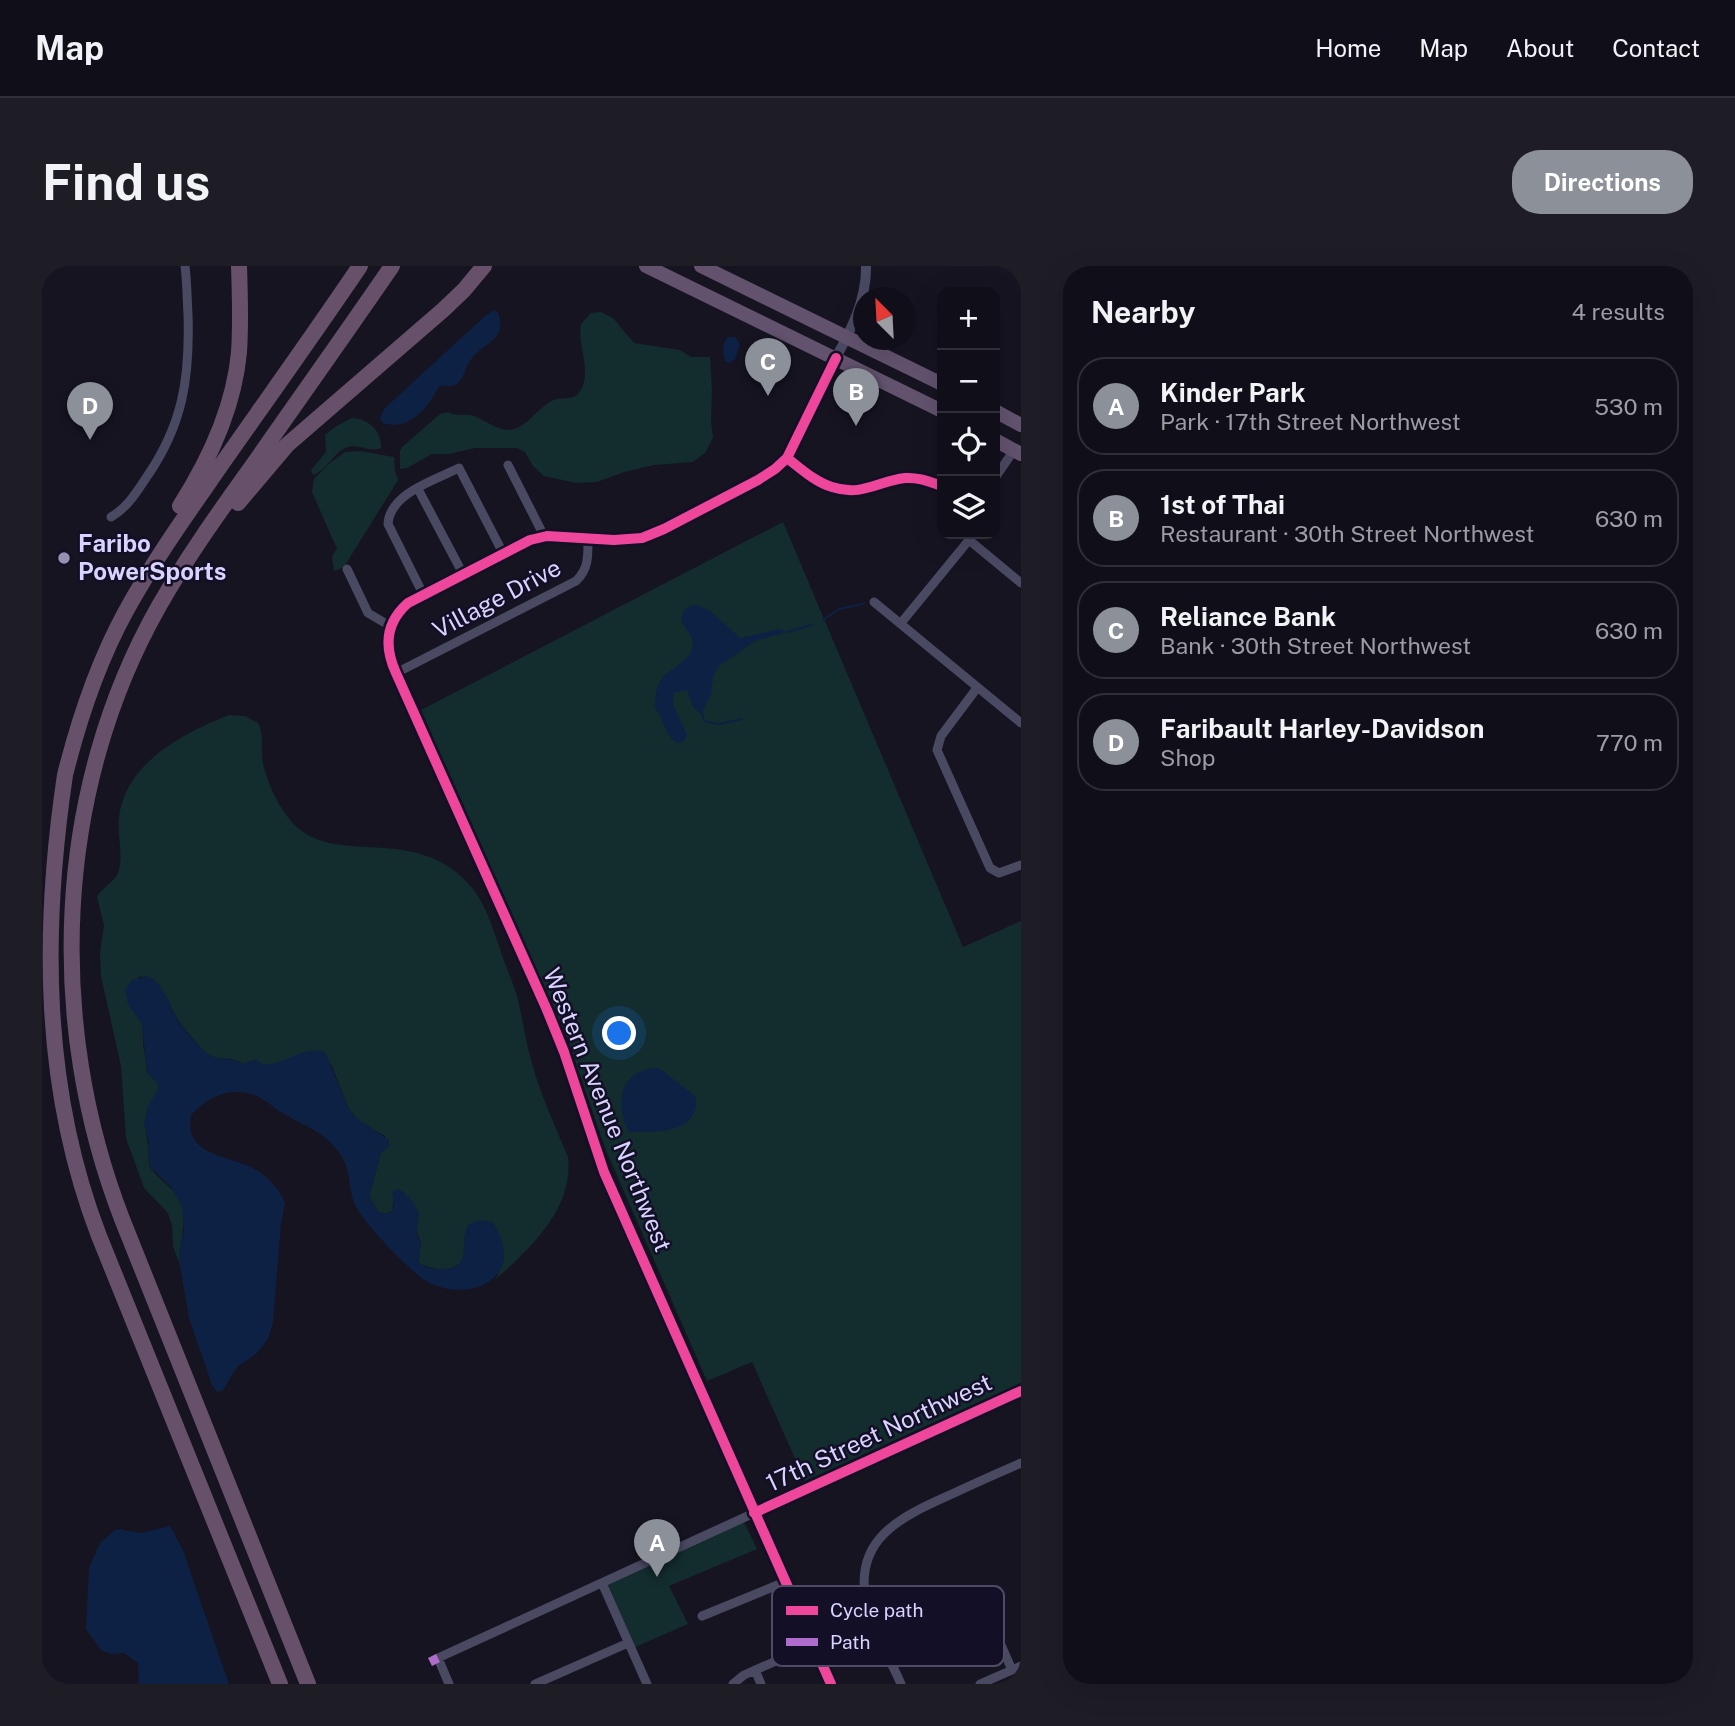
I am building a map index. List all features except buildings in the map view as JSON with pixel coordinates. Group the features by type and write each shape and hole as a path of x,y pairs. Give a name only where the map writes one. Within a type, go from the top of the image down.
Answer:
{"highway":[{"path":"239,266 239,355 225,417 200,474 139,576 105,654 70,757 49,864 44,968 52,1069 71,1154 88,1209 280,1684"},
{"path":"105,654 159,554 360,266"},
{"path":"308,1684 113,1196 93,1132 78,1053 72,993 72,908 77,854 93,775 116,702 144,635 203,536 392,266"},
{"path":"171,587 287,445 443,310 484,266"},
{"path":"646,266 937,408"},
{"path":"701,266 937,381"},
{"path":"999,413 1021,425"},
{"path":"1000,443 1017,452"}],"street":[{"path":"111,517 132,499 152,469 172,434 179,413 185,392 189,351 185,266"},
{"path":"347,569 368,613 390,626 404,606 423,594 530,540 544,536 631,540 657,532 764,477 786,458 847,336 859,308 866,266"},
{"path":"997,476 1017,452"},
{"path":"786,458 821,483 839,489 862,490 913,478 937,485"},
{"path":"508,465 544,536"},
{"path":"423,594 388,524 388,517 400,499 418,489 459,468 503,553"},
{"path":"418,489 463,574"},
{"name":"Village Drive","path":"396,673 576,581 586,566 588,538"},
{"path":"901,624 965,539"},
{"path":"969,539 1021,583"},
{"path":"874,602 1021,723"},
{"name":"Western Avenue Northwest","path":"390,626 388,648 396,673 547,1010 604,1172 787,1586"},
{"path":"977,688 941,736 937,750 990,869 999,873 1021,865"},
{"name":"17th Street Northwest","path":"449,1684 438,1658 1021,1391"},
{"path":"866,1586 866,1574 875,1546 884,1533 906,1515 1021,1463"},
{"path":"775,1586 785,1582"},
{"path":"602,1583 646,1684"},
{"path":"702,1616 772,1587"},
{"path":"535,1684 628,1643"},
{"path":"980,1684 1016,1668 1004,1644"},
{"path":"733,1684 772,1663"},
{"name":"Western Avenue Northwest","path":"823,1666 831,1684"},
{"path":"893,1666 901,1684"},
{"path":"755,1670 761,1684"}],"green space":[{"path":"601,312 613,318 634,343 680,350 691,357 710,357 713,437 706,452 693,462 654,465 597,482 576,483 544,476 533,466 525,452 517,448 475,448 449,454 432,454 400,469 402,447 440,414 448,412 474,416 509,430 521,426 548,403 576,395 582,388 585,372 581,324 591,313"},
{"path":"352,418 369,423 377,431 381,448 373,450 348,447 313,475 311,470 326,452 325,435"},
{"path":"360,451 394,457 398,480 344,567 334,571 332,556 337,549 312,492 314,479 345,452"},
{"path":"783,522 963,947 1021,921 1021,1383 805,1481 752,1362 707,1381 605,1148 568,1040 421,710"},
{"path":"229,715 245,716 258,723 263,764 274,794 291,821 309,835 329,843 402,850 427,856 451,868 473,889 485,909 517,996 530,1055 548,1111 568,1157 568,1176 557,1210 535,1241 495,1280 501,1266 502,1251 499,1235 492,1222 460,1264 441,1269 421,1265 418,1261 421,1244 403,1192 395,1190 392,1211 387,1214 378,1212 369,1196 381,1152 386,1148 385,1136 355,1117 348,1107 331,1064 311,1051 271,1065 263,1065 256,1060 243,1064 235,1060 212,1057 199,1046 179,1021 158,985 146,977 138,977 146,1069 159,1088 146,1120 149,1161 152,1170 173,1191 182,1207 184,1222 180,1266 173,1246 172,1225 168,1213 144,1188 126,1138 121,1066 101,976 100,953 104,925 97,897 118,873 119,818 123,799 132,782 144,766 175,741"},
{"path":"743,1520 757,1549 669,1586 688,1624 633,1648 605,1585"}],"water":[{"path":"494,310 498,312 500,330 470,361 458,383 453,386 439,386 430,402 410,421 392,425 383,423 380,418 385,408"},
{"path":"728,337 735,337 740,344 735,359 730,363 725,361 723,351"},
{"path":"697,605 710,611 740,638 779,629 787,632 755,641 719,666 713,676 711,694 702,713 692,705 687,690 674,693 673,705 687,735 683,742 678,743 667,732 655,708 656,694 660,681 692,650 693,641 681,619 686,609"},
{"path":"146,976 157,983 165,994 184,1029 212,1056 243,1064 256,1060 263,1065 309,1051 325,1052 348,1107 355,1117 389,1140 389,1147 381,1152 369,1196 378,1212 387,1214 392,1211 392,1192 398,1189 410,1198 419,1213 417,1235 421,1244 418,1261 424,1266 439,1269 450,1269 461,1261 468,1225 481,1220 492,1222 502,1241 504,1258 499,1271 489,1282 475,1288 458,1290 440,1287 423,1279 386,1244 360,1213 353,1199 344,1160 328,1140 257,1096 237,1092 217,1096 191,1115 190,1128 193,1137 199,1145 216,1155 246,1165 264,1176 279,1191 285,1204 273,1322 268,1339 256,1354 237,1367 223,1390 217,1392 212,1385 189,1318 179,1253 184,1230 182,1206 171,1187 149,1163 149,1144 144,1123 148,1106 159,1088 157,1082 147,1073 142,1024 128,1004 125,990 131,981"},
{"path":"659,1068 696,1097 691,1118 683,1124 662,1131 629,1132 622,1110 624,1089 636,1074"},
{"path":"170,1526 182,1548 229,1684 139,1684 138,1663 124,1653 111,1654 101,1650 86,1629 89,1568 100,1543 116,1529 142,1533"}],"waterway":[{"path":"823,620 839,609 863,604"},
{"path":"787,632 812,625"},
{"path":"702,713 704,721 719,724 742,719"}],"marked path":[{"path":"430,1662 438,1658"}],"cycle path":[{"path":"788,1586 604,1172 547,1010 396,673 388,645 391,627 408,603 530,540 547,536 614,540 642,538 758,480 787,458 836,358"},
{"path":"787,458 820,482 843,490 861,489 905,478 937,484"},
{"path":"754,1513 1021,1391"},
{"path":"823,1666 831,1684"}],"place":[{"name":"Reliance Bank","path":"768,396"},
{"name":"1st of Thai","path":"856,426"},
{"name":"Faribault Harley-Davidson","path":"90,440"},
{"name":"Faribo PowerSports","path":"64,558"},
{"name":"Kinder Park","path":"657,1577"}]}
